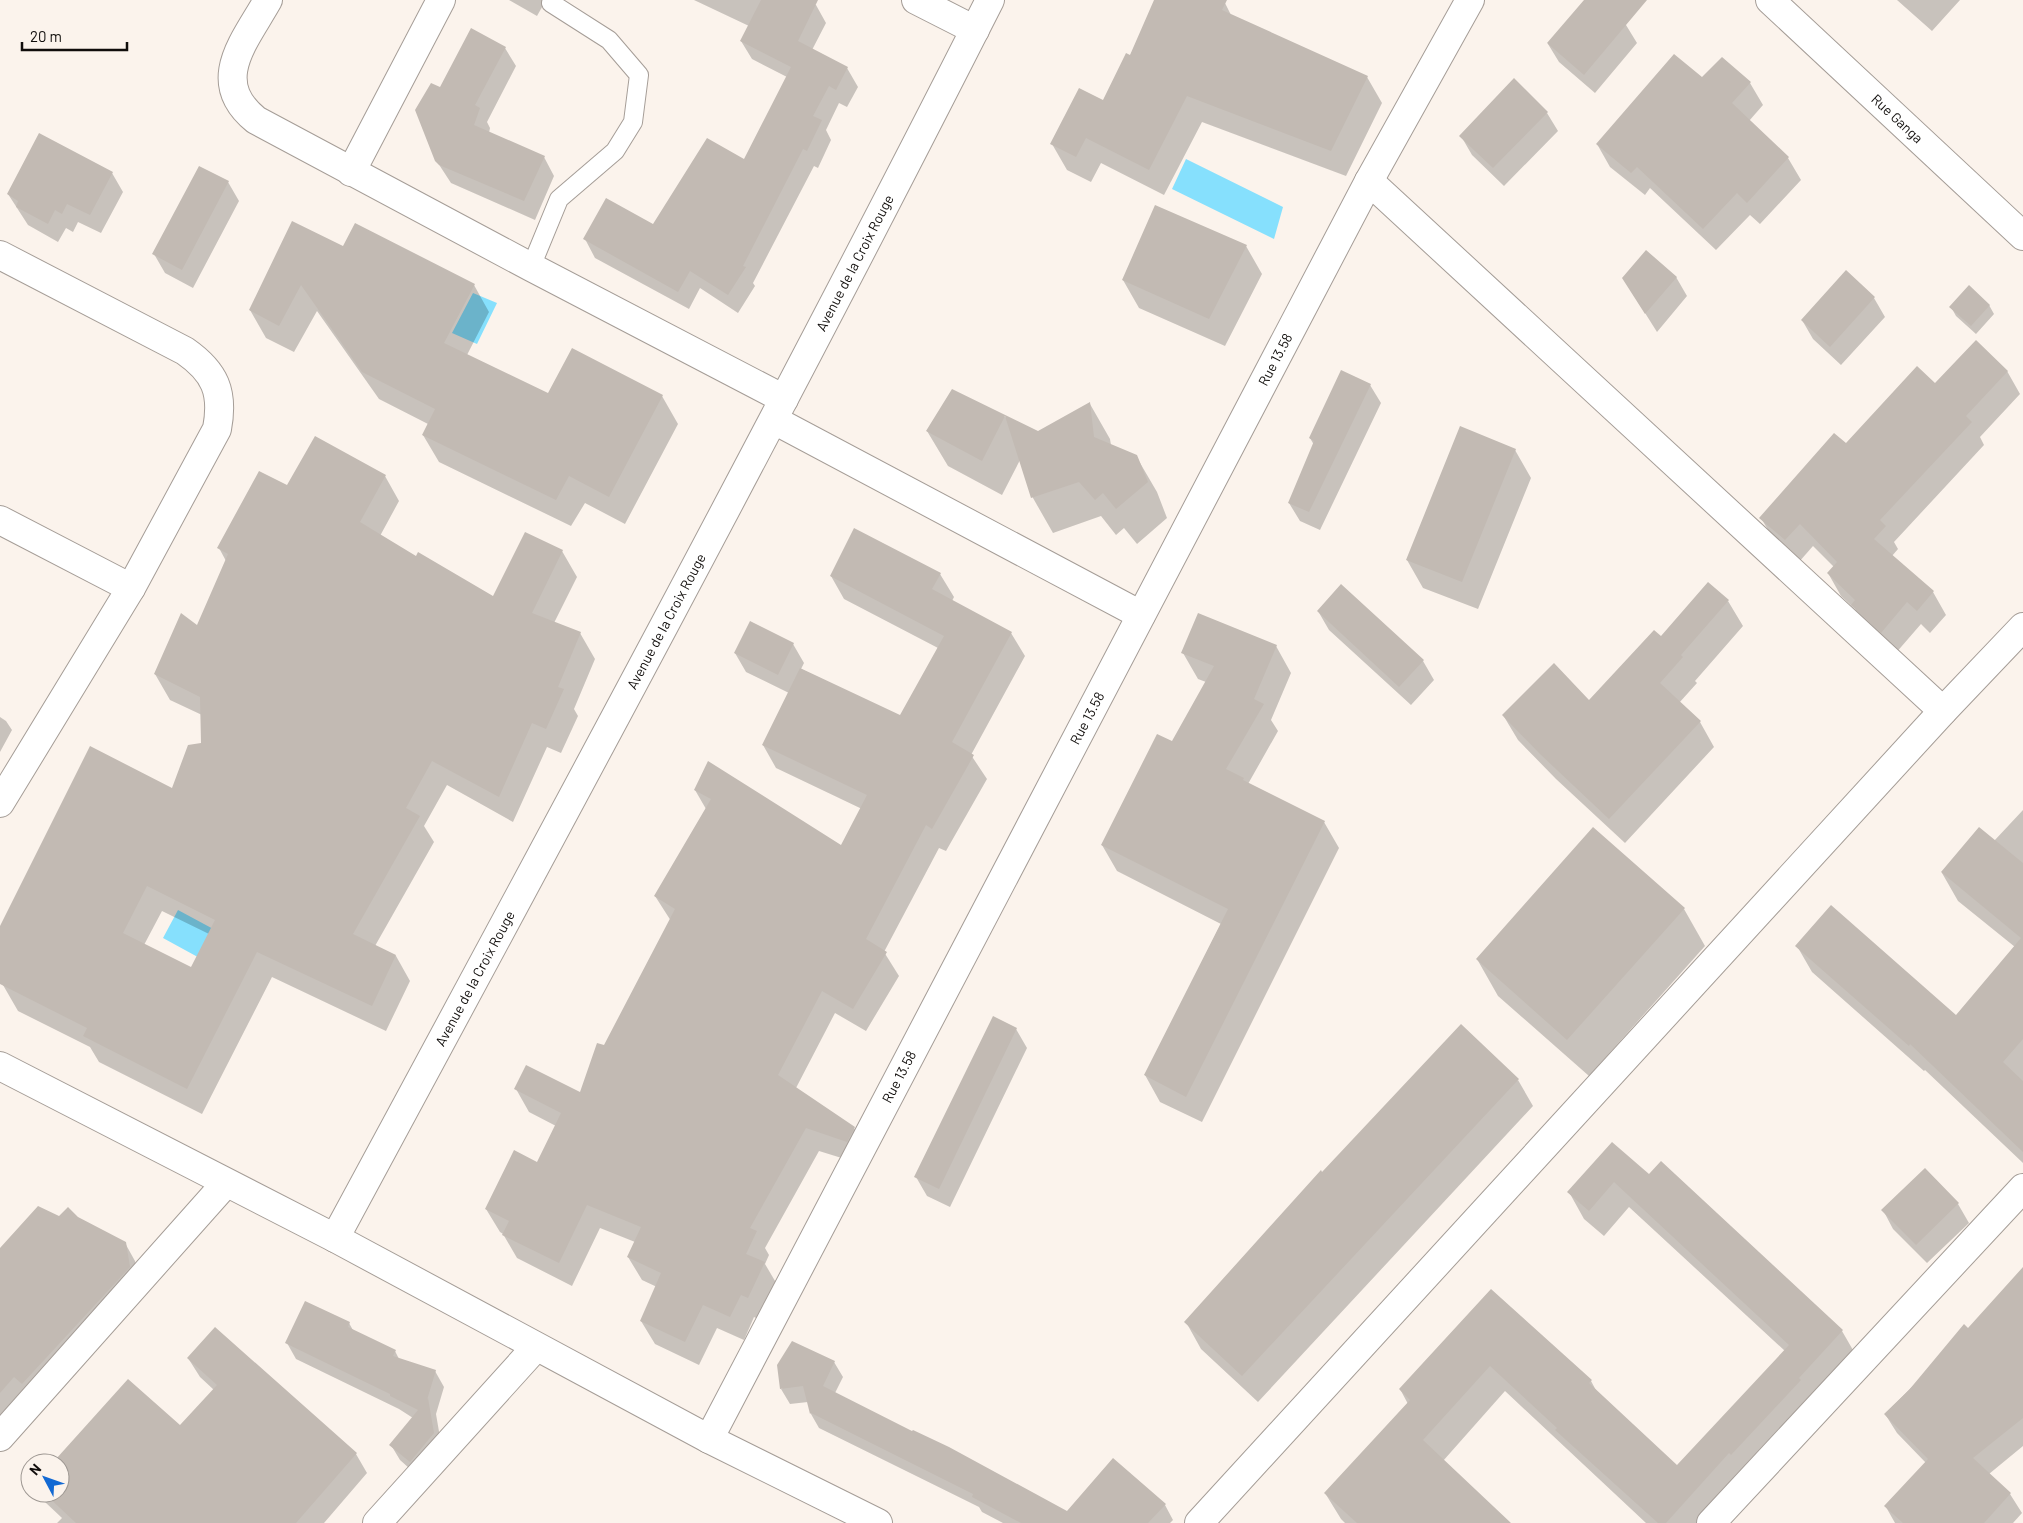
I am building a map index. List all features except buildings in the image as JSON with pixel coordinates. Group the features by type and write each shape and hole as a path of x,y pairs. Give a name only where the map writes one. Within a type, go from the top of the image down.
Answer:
{"street":[{"path":"268,0 235,62 232,84 236,99 244,111 256,120 531,267 1141,615"},
{"path":"351,172 441,0"},
{"path":"916,0 975,30"},
{"name":"Avenue de la Croix Rouge","path":"335,1238 552,837 779,409 990,0"},
{"name":"Rue 13.58","path":"709,1439 1368,181 1470,0"},
{"name":"Rue Ganga","path":"1770,0 2023,236"},
{"path":"1368,181 1943,711"},
{"path":"0,255 185,351 199,361 211,375 218,392 220,411 216,429 131,588 0,803"},
{"path":"0,520 131,588"},
{"path":"1199,1523 1943,711 2023,627"},
{"path":"0,1066 335,1238 709,1439 878,1523"},
{"path":"0,1437 226,1183"},
{"path":"1711,1523 2023,1188"},
{"path":"377,1523 536,1347"}],"lane":[{"path":"531,267 559,199 615,151 633,122 639,75 609,40 551,3"}],"water":[{"path":"1186,159 1283,207 1274,239 1172,189"},
{"path":"473,293 497,303 477,344 452,333"},
{"path":"178,910 243,945 227,973 163,938"}]}
